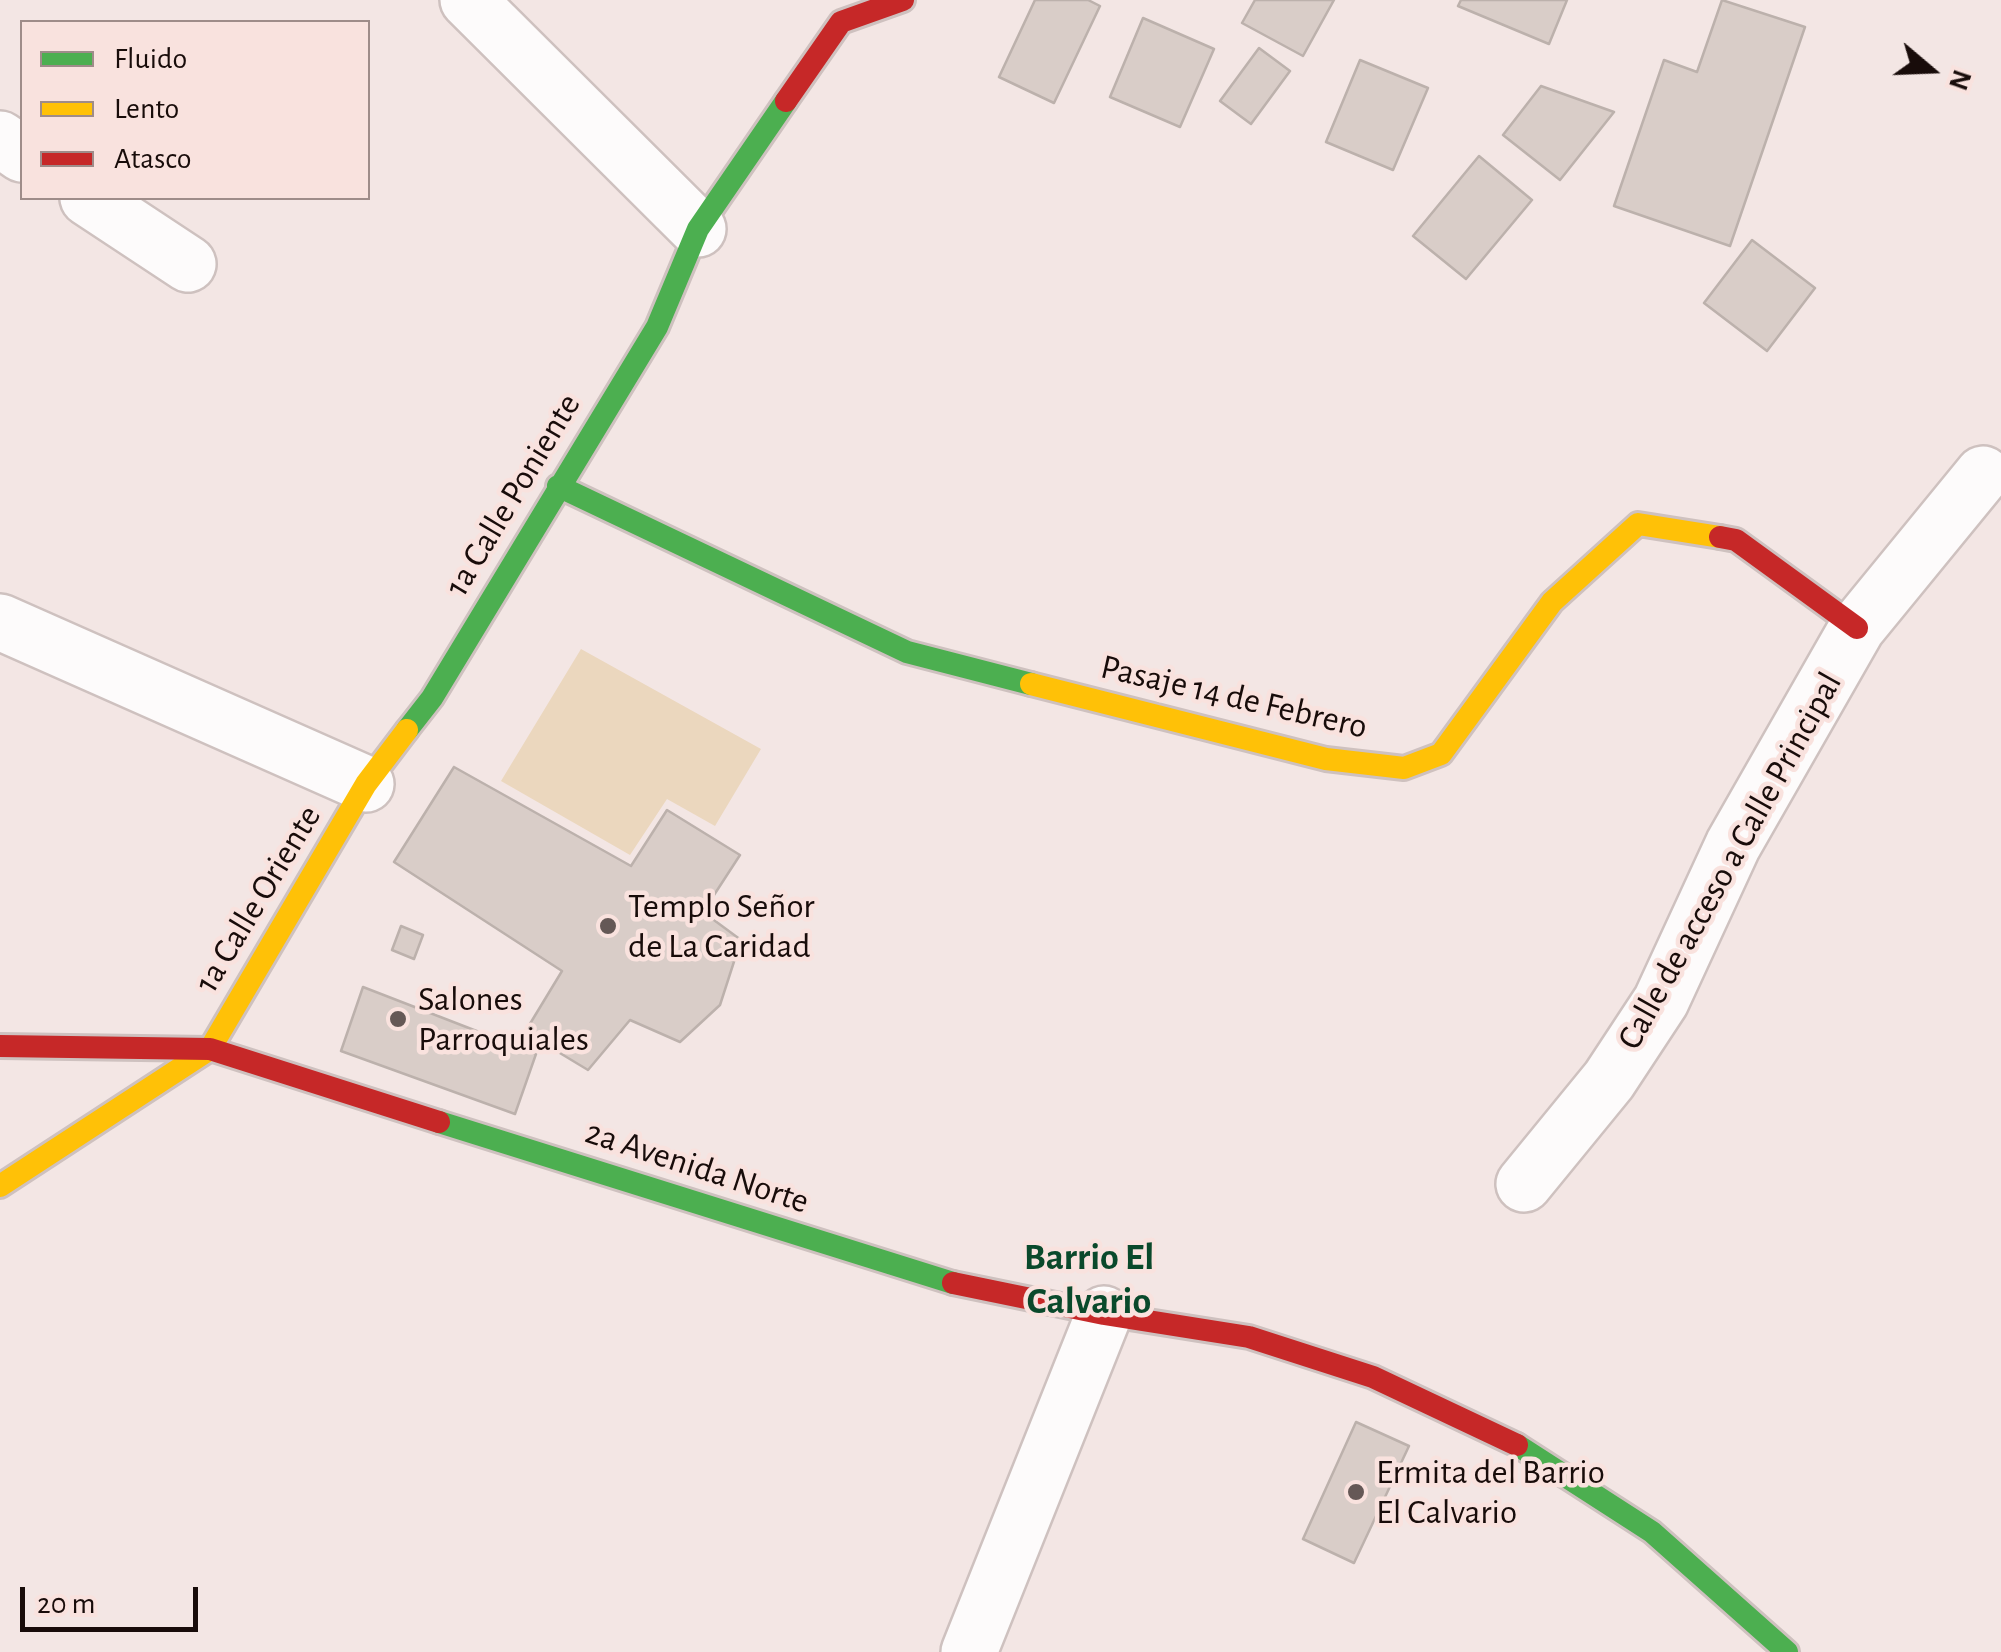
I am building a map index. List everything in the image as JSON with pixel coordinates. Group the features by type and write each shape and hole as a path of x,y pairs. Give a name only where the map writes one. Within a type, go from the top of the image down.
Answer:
{"street":[{"path":"468,0 698,229"},
{"name":"1a Calle Poniente","path":"366,784 432,698 657,327 698,229 842,22 902,0"},
{"path":"91,200 188,264"},
{"name":"Calle de acceso a Calle Principal","path":"1524,1184 1609,1080 1661,1001 1733,845 1858,628 1983,474"},
{"name":"Pasaje 14 de Febrero","path":"558,486 906,652 1326,759 1372,766 1404,768 1440,754 1552,602 1638,524 1736,540 1858,628"},
{"path":"0,622 366,784"},
{"name":"1a Calle Oriente","path":"210,1049 366,784"},
{"name":"2a Avenida Norte","path":"0,1046 210,1049 930,1278 1104,1314 1249,1337 1372,1377 1524,1448 1652,1532 1787,1652"},
{"path":"0,1186 210,1049"},
{"path":"969,1652 1104,1314"}],"shaded area":[{"path":"581,649 761,749 715,826 667,799 630,855 501,781"}],"building":[{"path":"1035,0 1088,0 1100,6 1054,103 999,77"},
{"path":"1255,0 1334,0 1303,56 1242,23"},
{"path":"1461,0 1567,0 1549,44 1458,6"},
{"path":"1722,0 1805,27 1730,246 1614,206 1664,60 1697,72"},
{"path":"1143,18 1214,49 1180,127 1110,97"},
{"path":"1259,48 1290,71 1251,124 1220,101"},
{"path":"1360,60 1428,88 1393,170 1326,142"},
{"path":"1541,86 1614,112 1560,180 1503,135"},
{"path":"1479,156 1532,200 1466,279 1413,236"},
{"path":"1752,240 1815,288 1767,351 1704,303"},
{"name":"Templo Señor de La Caridad","path":"454,767 631,866 667,810 740,855 703,912 741,940 720,1005 680,1042 630,1020 588,1070 525,1032 562,971 394,862"},
{"path":"401,926 423,935 414,959 392,950"},
{"name":"Salones Parroquiales","path":"363,987 536,1054 515,1114 341,1051"},
{"name":"Ermita del Barrio El Calvario","path":"1356,1422 1409,1446 1354,1563 1303,1539"}],"traffic: fast":[{"path":"407,730 432,698 657,327 698,229 786,101"},
{"path":"558,486 907,652 1031,684"},
{"path":"439,1122 953,1283"},
{"path":"1517,1445 1652,1532 1787,1652"}],"traffic: slow":[{"path":"1031,684 1326,759 1404,768 1441,754 1552,602 1638,524 1720,537"},
{"path":"0,1186 210,1049 366,784 407,730"}],"traffic: jam":[{"path":"786,101 841,22 903,0"},
{"path":"1720,537 1736,540 1857,628"},
{"path":"0,1046 210,1049 439,1122"},
{"path":"953,1283 1104,1314 1249,1337 1373,1377 1517,1445"}],"place":[{"name":"Templo Señor de La Caridad","path":"608,926"},
{"name":"Salones Parroquiales","path":"398,1019"},
{"name":"Ermita del Barrio El Calvario","path":"1356,1492"}],"district":[{"name":"Barrio El Calvario","path":"1089,1280"}]}
